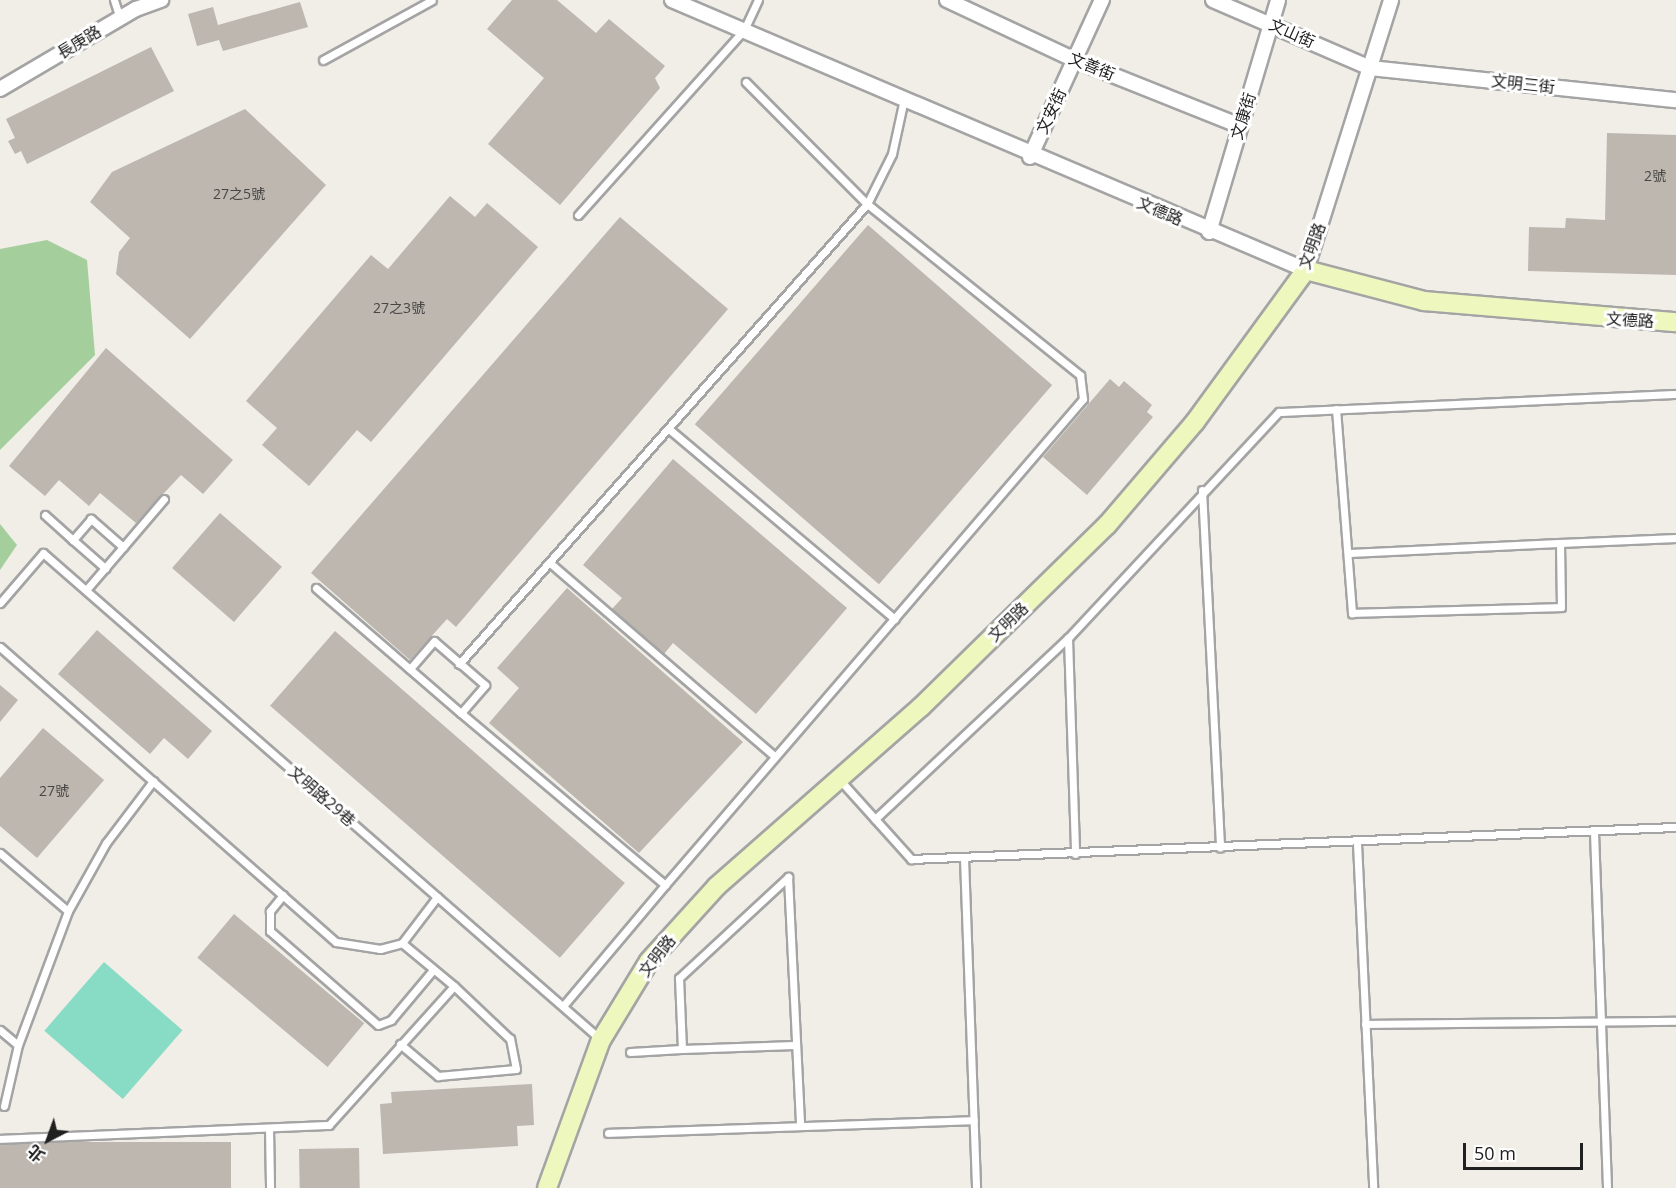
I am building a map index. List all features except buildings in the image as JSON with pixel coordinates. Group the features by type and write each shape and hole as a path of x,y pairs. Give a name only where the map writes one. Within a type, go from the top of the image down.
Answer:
{"street":[{"name":"長庚路","path":"0,90 120,18 134,4 160,0"},
{"name":"文德路","path":"672,0 903,99 1030,157 1306,270 1424,301 1676,322"},
{"name":"文善街","path":"948,0 1075,60 1240,126"},
{"name":"文安街","path":"1030,157 1102,0"},
{"name":"文山街","path":"1213,0 1370,68"},
{"name":"文康街","path":"1209,232 1278,0"},
{"name":"文明路","path":"547,1188 601,1040 650,961 717,886 839,779 1107,525 1195,422 1306,270 1391,0"},
{"name":"文明三街","path":"1370,68 1676,100"}],"lane":[{"path":"114,0 120,18"},
{"path":"323,60 432,0"},
{"path":"578,215 744,30 758,0"},
{"path":"563,1006 774,756 895,619 1083,399 1080,375 867,204 746,82"},
{"path":"459,664 867,204 892,154 903,99"},
{"path":"875,819 1068,638 1202,490 1279,412 1676,394"},
{"path":"1336,409 1352,612 1561,607 1560,543"},
{"path":"669,429 895,619"},
{"path":"1202,490 1220,848"},
{"path":"86,590 164,499"},
{"path":"45,515 105,568"},
{"path":"73,540 91,519 123,547"},
{"path":"1348,553 1676,538"},
{"name":"文明路29巷","path":"0,603 43,553 601,1040"},
{"path":"550,563 774,756"},
{"path":"316,588 665,885"},
{"path":"1068,638 1075,854"},
{"path":"410,669 434,641 485,685 461,713"},
{"path":"0,647 336,942 380,949 402,943 437,897"},
{"path":"839,779 911,859 1358,843 1676,827"},
{"path":"4,1106 18,1045 68,911 106,843 153,781"},
{"path":"1594,832 1607,1188"},
{"path":"1358,843 1373,1188"},
{"path":"1,854 68,911"},
{"path":"964,858 976,1188"},
{"path":"682,1049 679,978 788,877 794,1044 800,1126"},
{"path":"283,895 270,911 270,931 378,1024 391,1020 433,970"},
{"path":"400,1044 438,1076 516,1070 510,1039 454,986 402,943"},
{"path":"0,1139 329,1125 454,986"},
{"path":"1365,1024 1601,1024 1676,1021"},
{"path":"0,1030 18,1045"},
{"path":"630,1052 794,1044"},
{"path":"608,1133 974,1120"},
{"path":"269,1128 270,1188"}],"green space":[{"path":"47,240 87,260 95,355 0,450 0,249"},
{"path":"0,524 17,545 0,570"},
{"path":"104,962 182,1030 123,1099 44,1031"}]}
